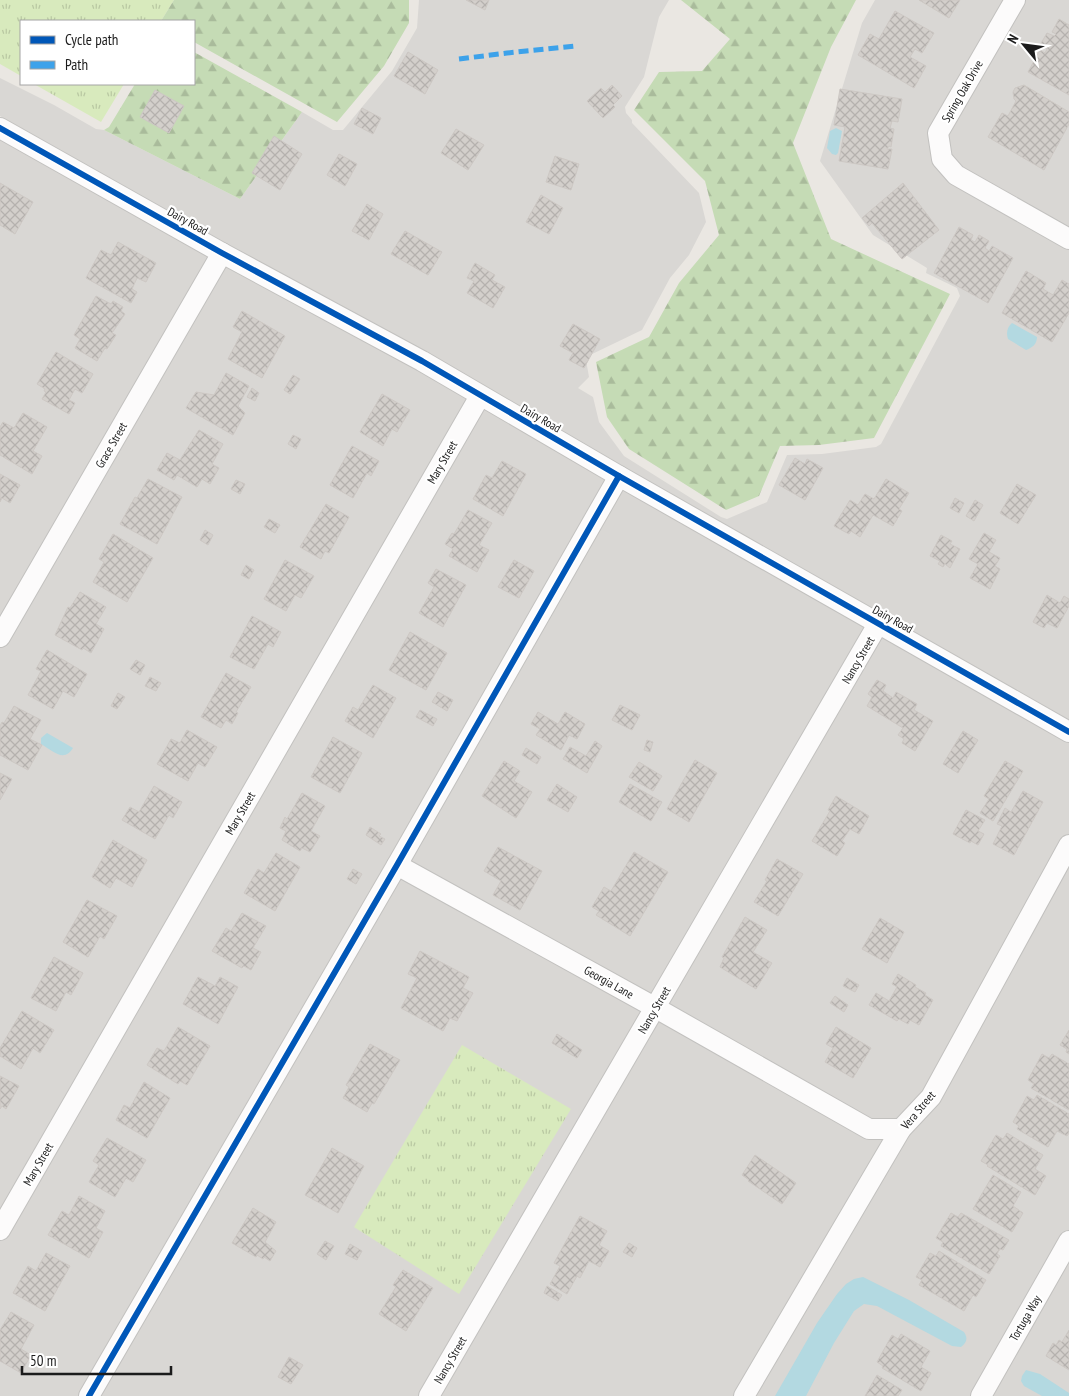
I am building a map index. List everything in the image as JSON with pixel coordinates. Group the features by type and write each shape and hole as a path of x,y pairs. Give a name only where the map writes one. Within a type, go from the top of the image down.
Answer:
{"street":[{"name":"Spring Oak Drive","path":"1015,0 938,133 942,159 956,175 1069,239"},
{"name":"Dairy Road","path":"0,128 222,253 422,361 619,476 1069,732"},
{"name":"Grace Street","path":"0,637 222,253"},
{"name":"Mary Street","path":"0,1230 480,396"},
{"path":"89,1396 397,865 619,476"},
{"name":"Nancy Street","path":"435,1392 878,624"},
{"name":"Vera Street","path":"744,1396 901,1129 931,1097 1069,845"},
{"name":"Georgia Lane","path":"397,865 656,1008 869,1129 901,1129"},
{"name":"Tortuga Way","path":"981,1396 1069,1241"}],"shaded area":[{"path":"419,0 669,0 659,17 644,77 625,107 626,113 632,120 632,123 699,193 706,222 689,255 670,278 642,330 588,356 586,360 589,377 578,388 593,397 599,422 624,456 727,519 767,502 787,455 822,454 876,447 881,444 960,296 957,288 926,273 927,268 873,235 820,161 862,23 875,0 1069,0 1069,720 624,467 427,352 227,244 0,116 0,78 96,129 104,130 240,199 302,112 333,130 343,130 392,71 417,28"},
{"path":"0,128 1069,732 1069,1396 0,1396"}],"green space":[{"path":"0,0 174,0 162,20 20,20 20,75 0,64"},
{"path":"174,0 409,0 409,23 384,66 337,122 195,43 195,20 162,20"},
{"path":"681,0 856,0 831,47 793,143 831,239 950,294 874,438 819,445 780,446 759,496 726,510 629,449 607,417 596,362 649,337 679,283 719,235 705,181 634,110 659,72 702,71 730,39"},
{"path":"195,53 302,112 240,199 104,130 109,127 134,85 195,85"},
{"path":"36,85 123,85 101,122"},
{"path":"462,1045 571,1109 459,1294 354,1227"}],"water":[{"path":"836,128 842,131 836,155 832,154 827,148 830,131"},
{"path":"1012,323 1037,337 1034,345 1026,350 1008,339 1007,330"},
{"path":"47,733 73,748 66,755 54,752 41,744 41,738"},
{"path":"863,1277 909,1300 964,1332 966,1336 965,1343 961,1347 952,1346 877,1306 864,1304 854,1311 834,1343 806,1396 775,1396 817,1323 837,1294 846,1284 854,1279"},
{"path":"1026,1370 1040,1374 1069,1393 1069,1396 1042,1396 1024,1386 1021,1381"}],"building":[{"path":"466,0 489,0 485,10"},
{"path":"919,0 960,0 949,18"},
{"path":"895,11 934,33 922,53 915,49 910,57 926,66 914,88 858,55 870,34 879,39"},
{"path":"1059,19 1069,25 1069,95 1028,72 1040,50 1045,53 1047,49 1040,45 1047,33 1054,36 1056,34 1052,32"},
{"path":"408,52 438,70 425,94 394,76"},
{"path":"612,85 622,96 613,105 615,107 603,118 587,101 601,88 605,92"},
{"path":"1024,85 1069,112 1069,124 1044,170 988,137 1002,113 1008,116 1016,101 1013,92 1015,88"},
{"path":"840,89 902,99 898,122 892,121 890,128 894,129 891,147 889,146 887,149 892,149 888,169 839,161 845,127 834,125"},
{"path":"155,90 184,106 169,133 140,117"},
{"path":"362,108 381,118 373,134 354,124"},
{"path":"456,129 484,145 468,170 441,153"},
{"path":"274,136 302,154 280,190 252,173"},
{"path":"339,154 357,164 345,186 327,175"},
{"path":"555,156 579,164 571,190 546,182"},
{"path":"0,183 33,202 15,234 0,225"},
{"path":"903,183 939,230 902,259 872,223 869,226 862,218"},
{"path":"541,195 563,208 549,234 526,222"},
{"path":"367,204 383,214 369,240 352,231"},
{"path":"959,227 973,235 971,240 975,242 979,235 989,241 985,248 989,251 992,246 1013,258 988,303 934,273"},
{"path":"405,231 442,252 428,275 391,254"},
{"path":"118,242 156,263 146,282 137,278 132,289 137,292 131,303 86,278 101,250 111,255"},
{"path":"475,263 495,275 492,280 505,287 493,308 467,293 474,281 467,278"},
{"path":"1026,271 1046,283 1043,289 1053,295 1062,280 1069,284 1069,313 1052,342 1002,313"},
{"path":"96,296 111,304 113,301 123,307 121,311 125,314 112,333 116,335 97,361 75,348 80,339 74,335"},
{"path":"242,311 285,336 262,378 228,359 242,332 233,327"},
{"path":"573,324 600,339 584,368 569,360 573,353 560,346"},
{"path":"56,352 93,374 82,393 75,389 69,400 75,403 69,414 42,399 46,392 44,391 45,389 37,384"},
{"path":"226,373 249,386 238,406 245,413 233,435 186,408 196,392 214,395"},
{"path":"293,375 300,379 290,394 284,390"},
{"path":"252,388 259,393 255,401 247,397"},
{"path":"382,394 410,410 397,432 392,429 383,446 360,432"},
{"path":"23,413 47,427 33,451 42,456 32,474 0,455 0,427 3,422 14,428"},
{"path":"199,430 223,444 212,464 219,468 210,484 202,479 197,487 177,475 174,480 157,470 167,453 180,460"},
{"path":"293,435 301,439 296,449 288,444"},
{"path":"352,446 379,461 371,476 367,473 353,498 330,485"},
{"path":"795,458 805,464 807,459 823,468 805,500 779,485"},
{"path":"502,461 526,474 503,516 473,499 486,475 492,478"},
{"path":"0,474 20,485 10,503 2,498 0,502"},
{"path":"148,479 182,497 157,544 120,524 135,497 137,498"},
{"path":"886,479 909,493 899,509 902,511 893,526 873,515 860,537 851,531 849,534 834,526 850,500 858,505 865,494 874,499"},
{"path":"236,480 245,484 240,494 231,489"},
{"path":"1017,484 1036,495 1018,524 1000,513"},
{"path":"955,498 964,503 959,513 950,508"},
{"path":"975,500 983,505 974,521 966,516"},
{"path":"326,504 349,517 329,553 325,551 321,559 300,547"},
{"path":"468,510 492,523 479,545 489,550 477,572 449,556 453,549 445,544 452,533 454,534"},
{"path":"269,519 280,525 275,533 264,527"},
{"path":"205,530 213,535 208,545 200,540"},
{"path":"984,533 996,540 989,552 1000,558 995,566 1000,569 990,589 970,578 978,564 969,559"},
{"path":"113,534 153,558 127,602 93,582 104,562 99,559"},
{"path":"941,535 952,541 950,544 960,549 950,568 945,564 943,567 938,564 940,561 930,556"},
{"path":"285,560 314,576 301,598 295,595 286,611 264,599"},
{"path":"514,560 534,571 519,598 498,587"},
{"path":"246,565 254,570 249,579 241,575"},
{"path":"436,569 466,585 443,627 419,613 434,587 428,583"},
{"path":"80,592 106,607 96,624 104,629 91,653 55,635 68,607 70,608"},
{"path":"1047,595 1060,603 1064,596 1069,599 1069,606 1057,628 1047,623 1044,628 1033,622"},
{"path":"252,616 281,632 273,647 268,644 254,669 230,657"},
{"path":"410,632 447,653 426,690 389,670"},
{"path":"47,650 87,674 74,697 63,691 53,709 28,695 41,671 36,669"},
{"path":"136,660 145,665 140,675 130,669"},
{"path":"226,673 251,687 236,712 238,713 232,724 226,720 221,728 201,717"},
{"path":"150,677 161,683 156,691 145,686"},
{"path":"877,680 886,685 883,691 893,698 896,692 917,704 914,710 933,721 915,751 902,743 904,739 898,735 903,728 867,706 872,697 868,694"},
{"path":"373,685 396,698 373,738 345,721 353,707 358,710"},
{"path":"438,692 453,700 447,711 432,702"},
{"path":"118,693 125,697 117,709 111,706"},
{"path":"620,705 640,715 632,730 612,720"},
{"path":"14,706 41,720 30,739 42,745 28,770 0,755 0,726 2,722 4,723"},
{"path":"420,710 437,719 433,726 416,717"},
{"path":"538,712 558,724 565,712 585,724 577,739 569,735 561,750 536,735 540,729 531,724"},
{"path":"187,730 217,747 205,767 198,763 188,781 157,764 171,739 180,743"},
{"path":"963,731 978,740 958,773 943,764"},
{"path":"333,737 362,753 340,793 311,777"},
{"path":"647,740 653,742 650,752 644,750"},
{"path":"595,741 602,746 587,773 563,759 570,747 586,756"},
{"path":"526,748 541,757 537,764 522,755"},
{"path":"695,760 717,773 689,822 667,809"},
{"path":"504,761 520,771 514,781 532,792 516,818 482,796"},
{"path":"1005,761 1023,771 993,821 980,813 989,799 984,796"},
{"path":"639,762 662,776 653,791 629,777"},
{"path":"0,773 12,779 0,800"},
{"path":"557,784 577,797 568,812 547,800"},
{"path":"630,784 662,802 651,821 619,802"},
{"path":"154,786 182,802 173,818 169,815 155,839 122,820 130,807 139,812"},
{"path":"1023,791 1043,802 1014,855 993,844 1002,826 997,824 1005,808 1011,812"},
{"path":"302,793 325,806 311,831 320,836 310,852 302,848 300,851 282,840 286,831 280,828 285,817 287,819"},
{"path":"836,796 869,816 859,834 850,829 842,841 845,843 837,856 812,841 830,811 828,810"},
{"path":"966,810 985,820 978,831 984,834 978,845 953,834"},
{"path":"370,827 385,839 381,845 366,835"},
{"path":"113,840 147,860 132,887 116,878 110,888 92,877"},
{"path":"498,847 542,871 520,910 493,895 501,881 484,871"},
{"path":"634,852 668,872 630,936 596,915 599,911 592,907 604,887 611,891"},
{"path":"276,853 300,867 275,911 244,893 258,869 264,873"},
{"path":"777,859 803,874 778,916 754,902 767,881 765,880"},
{"path":"353,869 362,874 356,884 347,879"},
{"path":"87,900 117,916 104,939 100,936 88,957 63,942"},
{"path":"242,913 266,926 253,948 261,952 251,970 244,966 242,968 212,951 226,928 231,931"},
{"path":"745,917 767,930 753,952 772,963 756,989 720,967 724,958 722,957"},
{"path":"880,918 904,932 887,963 862,949"},
{"path":"420,951 469,977 463,988 473,993 457,1021 450,1018 443,1031 401,1008 417,978 408,974"},
{"path":"54,957 83,973 71,995 66,992 56,1011 31,998"},
{"path":"898,974 916,985 915,987 926,993 925,995 933,1000 919,1025 910,1020 908,1024 899,1019 897,1021 869,1005 876,993 889,1001 897,987 892,984"},
{"path":"198,977 215,986 220,977 238,987 218,1024 183,1004"},
{"path":"847,978 859,985 855,992 843,986"},
{"path":"835,996 848,1005 844,1012 830,1003"},
{"path":"22,1011 54,1030 40,1053 33,1048 21,1069 0,1056 0,1048"},
{"path":"178,1027 210,1046 187,1085 180,1081 178,1084 147,1065 157,1048 164,1051"},
{"path":"836,1027 871,1048 853,1078 825,1062 833,1048 826,1044"},
{"path":"1069,1030 1069,1054 1066,1052 1067,1049 1060,1045"},
{"path":"557,1034 582,1050 577,1058 552,1043"},
{"path":"370,1044 400,1060 374,1104 372,1103 367,1112 343,1098 349,1087 346,1085"},
{"path":"1042,1054 1049,1058 1052,1054 1069,1064 1069,1110 1031,1088 1034,1084 1028,1080"},
{"path":"0,1076 19,1086 6,1109 2,1106 0,1109"},
{"path":"144,1082 170,1098 147,1138 116,1120 124,1105 130,1108"},
{"path":"1037,1095 1069,1114 1069,1133 1067,1136 1057,1131 1048,1147 1017,1129 1019,1126 1013,1122 1027,1096 1034,1100"},
{"path":"1007,1133 1043,1155 1035,1169 1046,1176 1035,1195 981,1161 996,1135 1003,1139"},
{"path":"107,1138 146,1160 133,1182 126,1178 115,1197 89,1182 99,1165 93,1161"},
{"path":"332,1148 364,1166 338,1213 305,1195"},
{"path":"755,1155 796,1183 782,1204 742,1175"},
{"path":"993,1175 1021,1192 1013,1206 1023,1213 1012,1232 973,1209"},
{"path":"79,1196 105,1211 96,1228 103,1232 89,1258 48,1235 62,1211 69,1215"},
{"path":"253,1208 276,1222 265,1242 276,1251 270,1261 257,1255 256,1257 232,1243"},
{"path":"951,1213 958,1217 961,1213 1009,1240 1003,1250 1000,1249 997,1254 1000,1256 989,1274 941,1246 943,1242 936,1238"},
{"path":"580,1216 607,1231 599,1245 609,1251 600,1267 589,1261 580,1278 577,1276 567,1294 550,1284 560,1266 554,1263"},
{"path":"325,1241 334,1246 326,1260 317,1254"},
{"path":"629,1243 637,1248 632,1257 623,1252"},
{"path":"350,1244 362,1251 357,1260 345,1254"},
{"path":"939,1251 986,1280 976,1297 973,1295 964,1311 919,1285 922,1280 916,1277 930,1253 936,1256"},
{"path":"46,1253 70,1266 45,1311 13,1293 28,1266 36,1271"},
{"path":"403,1270 433,1288 406,1331 379,1314 396,1287 393,1285"},
{"path":"547,1286 562,1295 558,1301 544,1293"},
{"path":"11,1312 34,1325 21,1349 31,1355 21,1373 0,1361 0,1330"},
{"path":"1069,1330 1069,1370 1046,1356 1053,1343 1056,1345 1059,1340 1062,1342"},
{"path":"901,1334 930,1351 921,1367 931,1373 921,1391 882,1368 883,1366 877,1362 892,1335 898,1339"},
{"path":"289,1357 303,1365 291,1384 278,1377"},
{"path":"877,1375 902,1390 898,1396 865,1396"}],"marked path":[{"path":"459,59 576,46"}],"cycle path":[{"path":"0,128 222,253 422,361 619,476 1069,732"},
{"path":"89,1396 397,865 619,476"}]}
